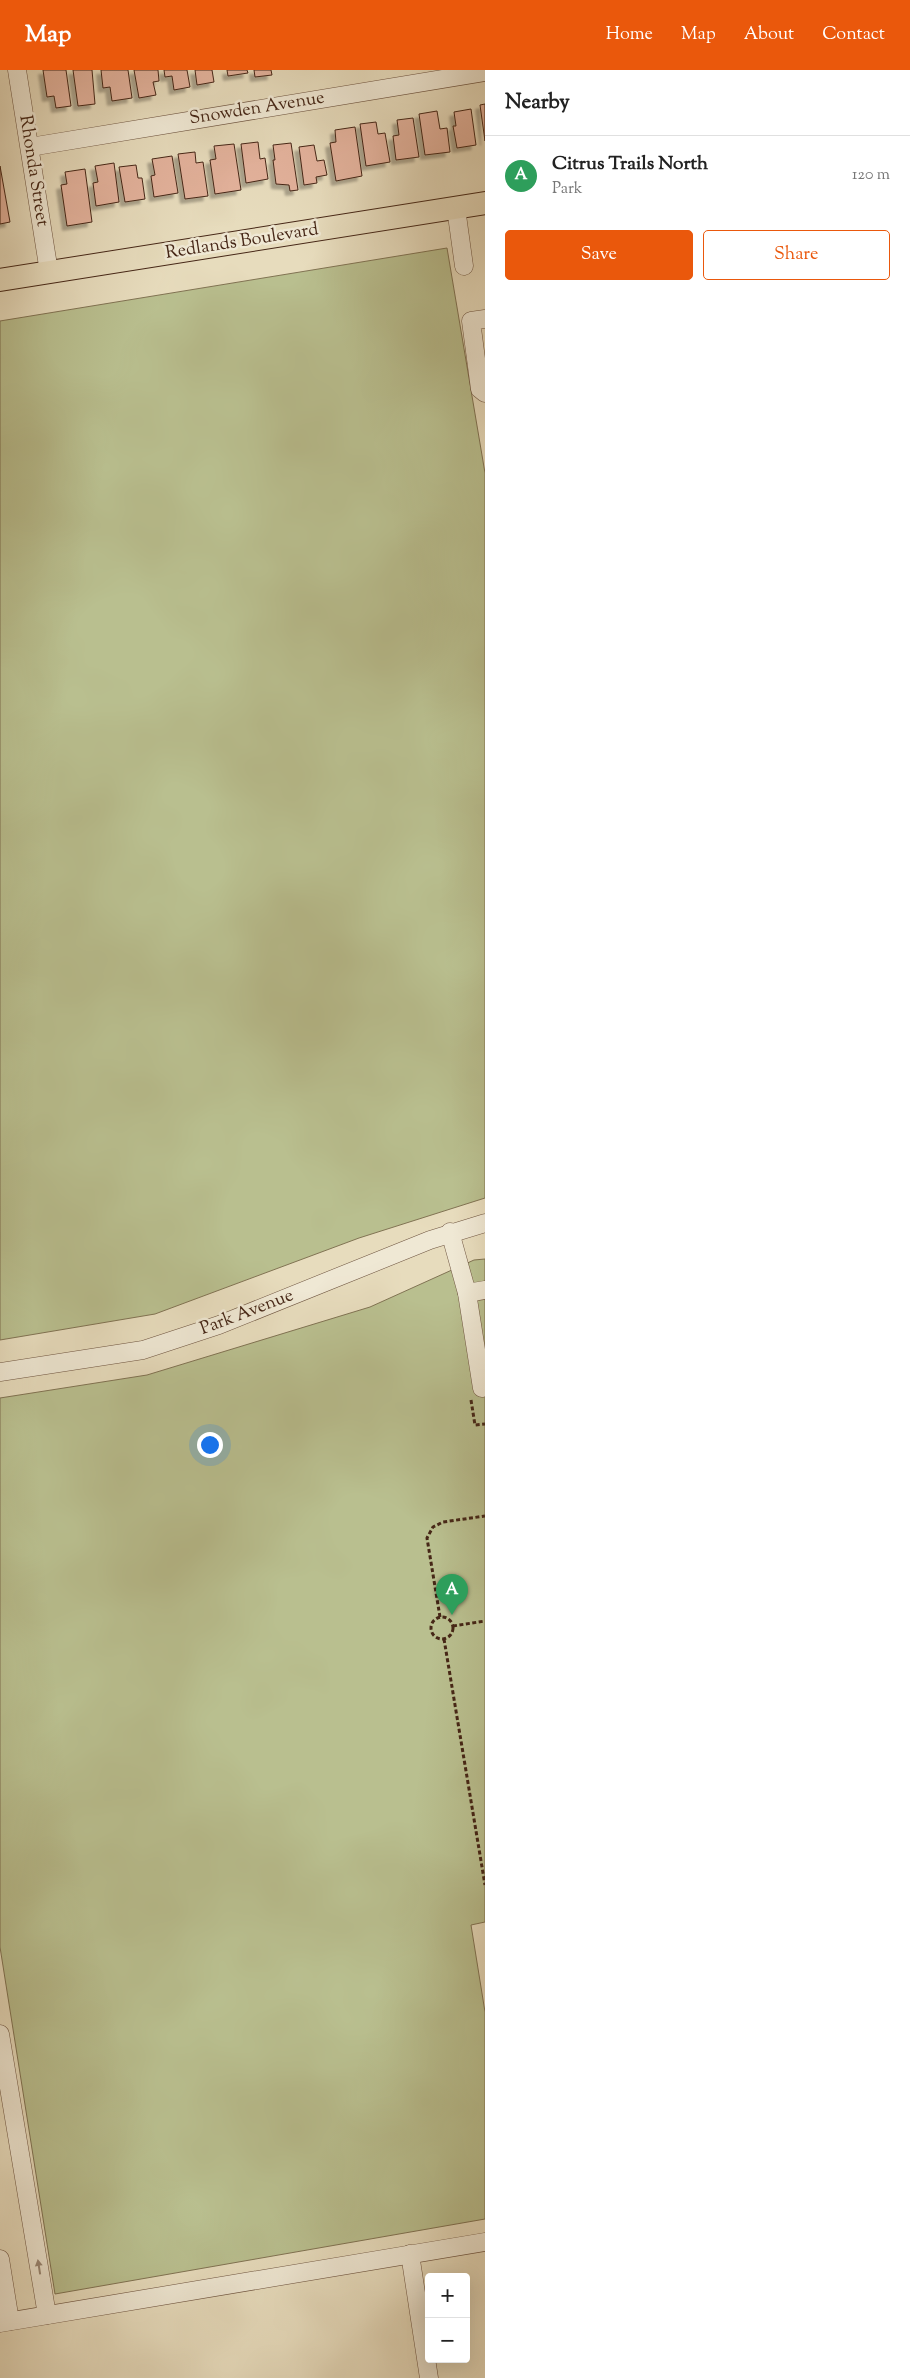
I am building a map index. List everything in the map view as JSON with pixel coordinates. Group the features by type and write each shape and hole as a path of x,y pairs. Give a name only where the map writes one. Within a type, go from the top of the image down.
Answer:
{"main road":[{"name":"Redlands Boulevard","path":"0,280 485,203"}],"street":[{"name":"Rhonda Street","path":"17,70 49,272"},
{"name":"Snowden Avenue","path":"30,147 485,72"},
{"path":"456,208 464,266"},
{"path":"485,319 471,322 480,389 485,394"},
{"name":"Park Avenue","path":"0,1372 143,1350 219,1325 450,1232 485,1223"},
{"path":"450,1232 480,1340 482,1388 485,1387"},
{"path":"467,1293 485,1290"},
{"path":"0,2034 47,2315"},
{"path":"0,2259 5,2322 485,2242"},
{"path":"410,2254 429,2378"}],"path":[{"path":"440,1617 427,1538 433,1527 443,1522 485,1516"},
{"path":"440,1617 450,1620 453,1626 450,1636 444,1639 437,1638 431,1630 432,1623 440,1617"},
{"path":"453,1626 485,1621"},
{"path":"444,1639 485,1886"}],"green space":[{"path":"447,248 485,473 485,1198 359,1238 155,1314 0,1340 0,321"},
{"path":"485,1259 485,1922 471,1925 485,2012 485,2219 55,2294 0,1947 0,1398 147,1375 370,1307 474,1260"}],"building":[{"path":"43,70 66,70 71,106 56,108 54,96 47,97"},
{"path":"73,70 92,70 95,104 78,106"},
{"path":"101,70 128,70 132,98 112,101 110,87 103,88"},
{"path":"134,70 158,70 159,81 153,82 156,95 139,98"},
{"path":"164,70 187,70 190,87 174,90 172,76 165,77"},
{"path":"195,70 212,70 214,82 197,85"},
{"path":"227,70 247,70 248,73 228,76"},
{"path":"254,70 271,70 272,75 255,77"},
{"path":"485,104 485,141 480,105"},
{"path":"471,109 476,145 457,148 453,126 456,126 454,112"},
{"path":"437,111 440,129 447,128 450,152 425,155 419,114"},
{"path":"413,118 419,157 396,160 393,136 399,135 397,120"},
{"path":"376,122 378,134 385,133 390,162 366,166 360,124"},
{"path":"355,127 362,176 336,181 330,143 336,142 335,130"},
{"path":"258,142 260,159 265,158 268,179 246,183 241,144"},
{"path":"291,143 298,190 290,191 289,185 276,184 273,145"},
{"path":"234,144 241,190 215,194 210,160 216,159 214,146"},
{"path":"314,145 317,161 324,160 327,175 316,177 317,183 304,185 299,147"},
{"path":"195,152 196,163 203,162 208,196 185,199 178,154"},
{"path":"172,156 178,193 154,197 151,176 155,175 152,159"},
{"path":"114,163 119,202 96,206 93,183 98,182 95,166"},
{"path":"136,165 138,178 142,178 145,199 125,202 119,167"},
{"path":"0,166 10,222 0,224"},
{"path":"85,169 92,222 67,226 61,185 67,184 65,172"}],"place":[{"name":"Citrus Trails North","path":"452,1615"}]}
